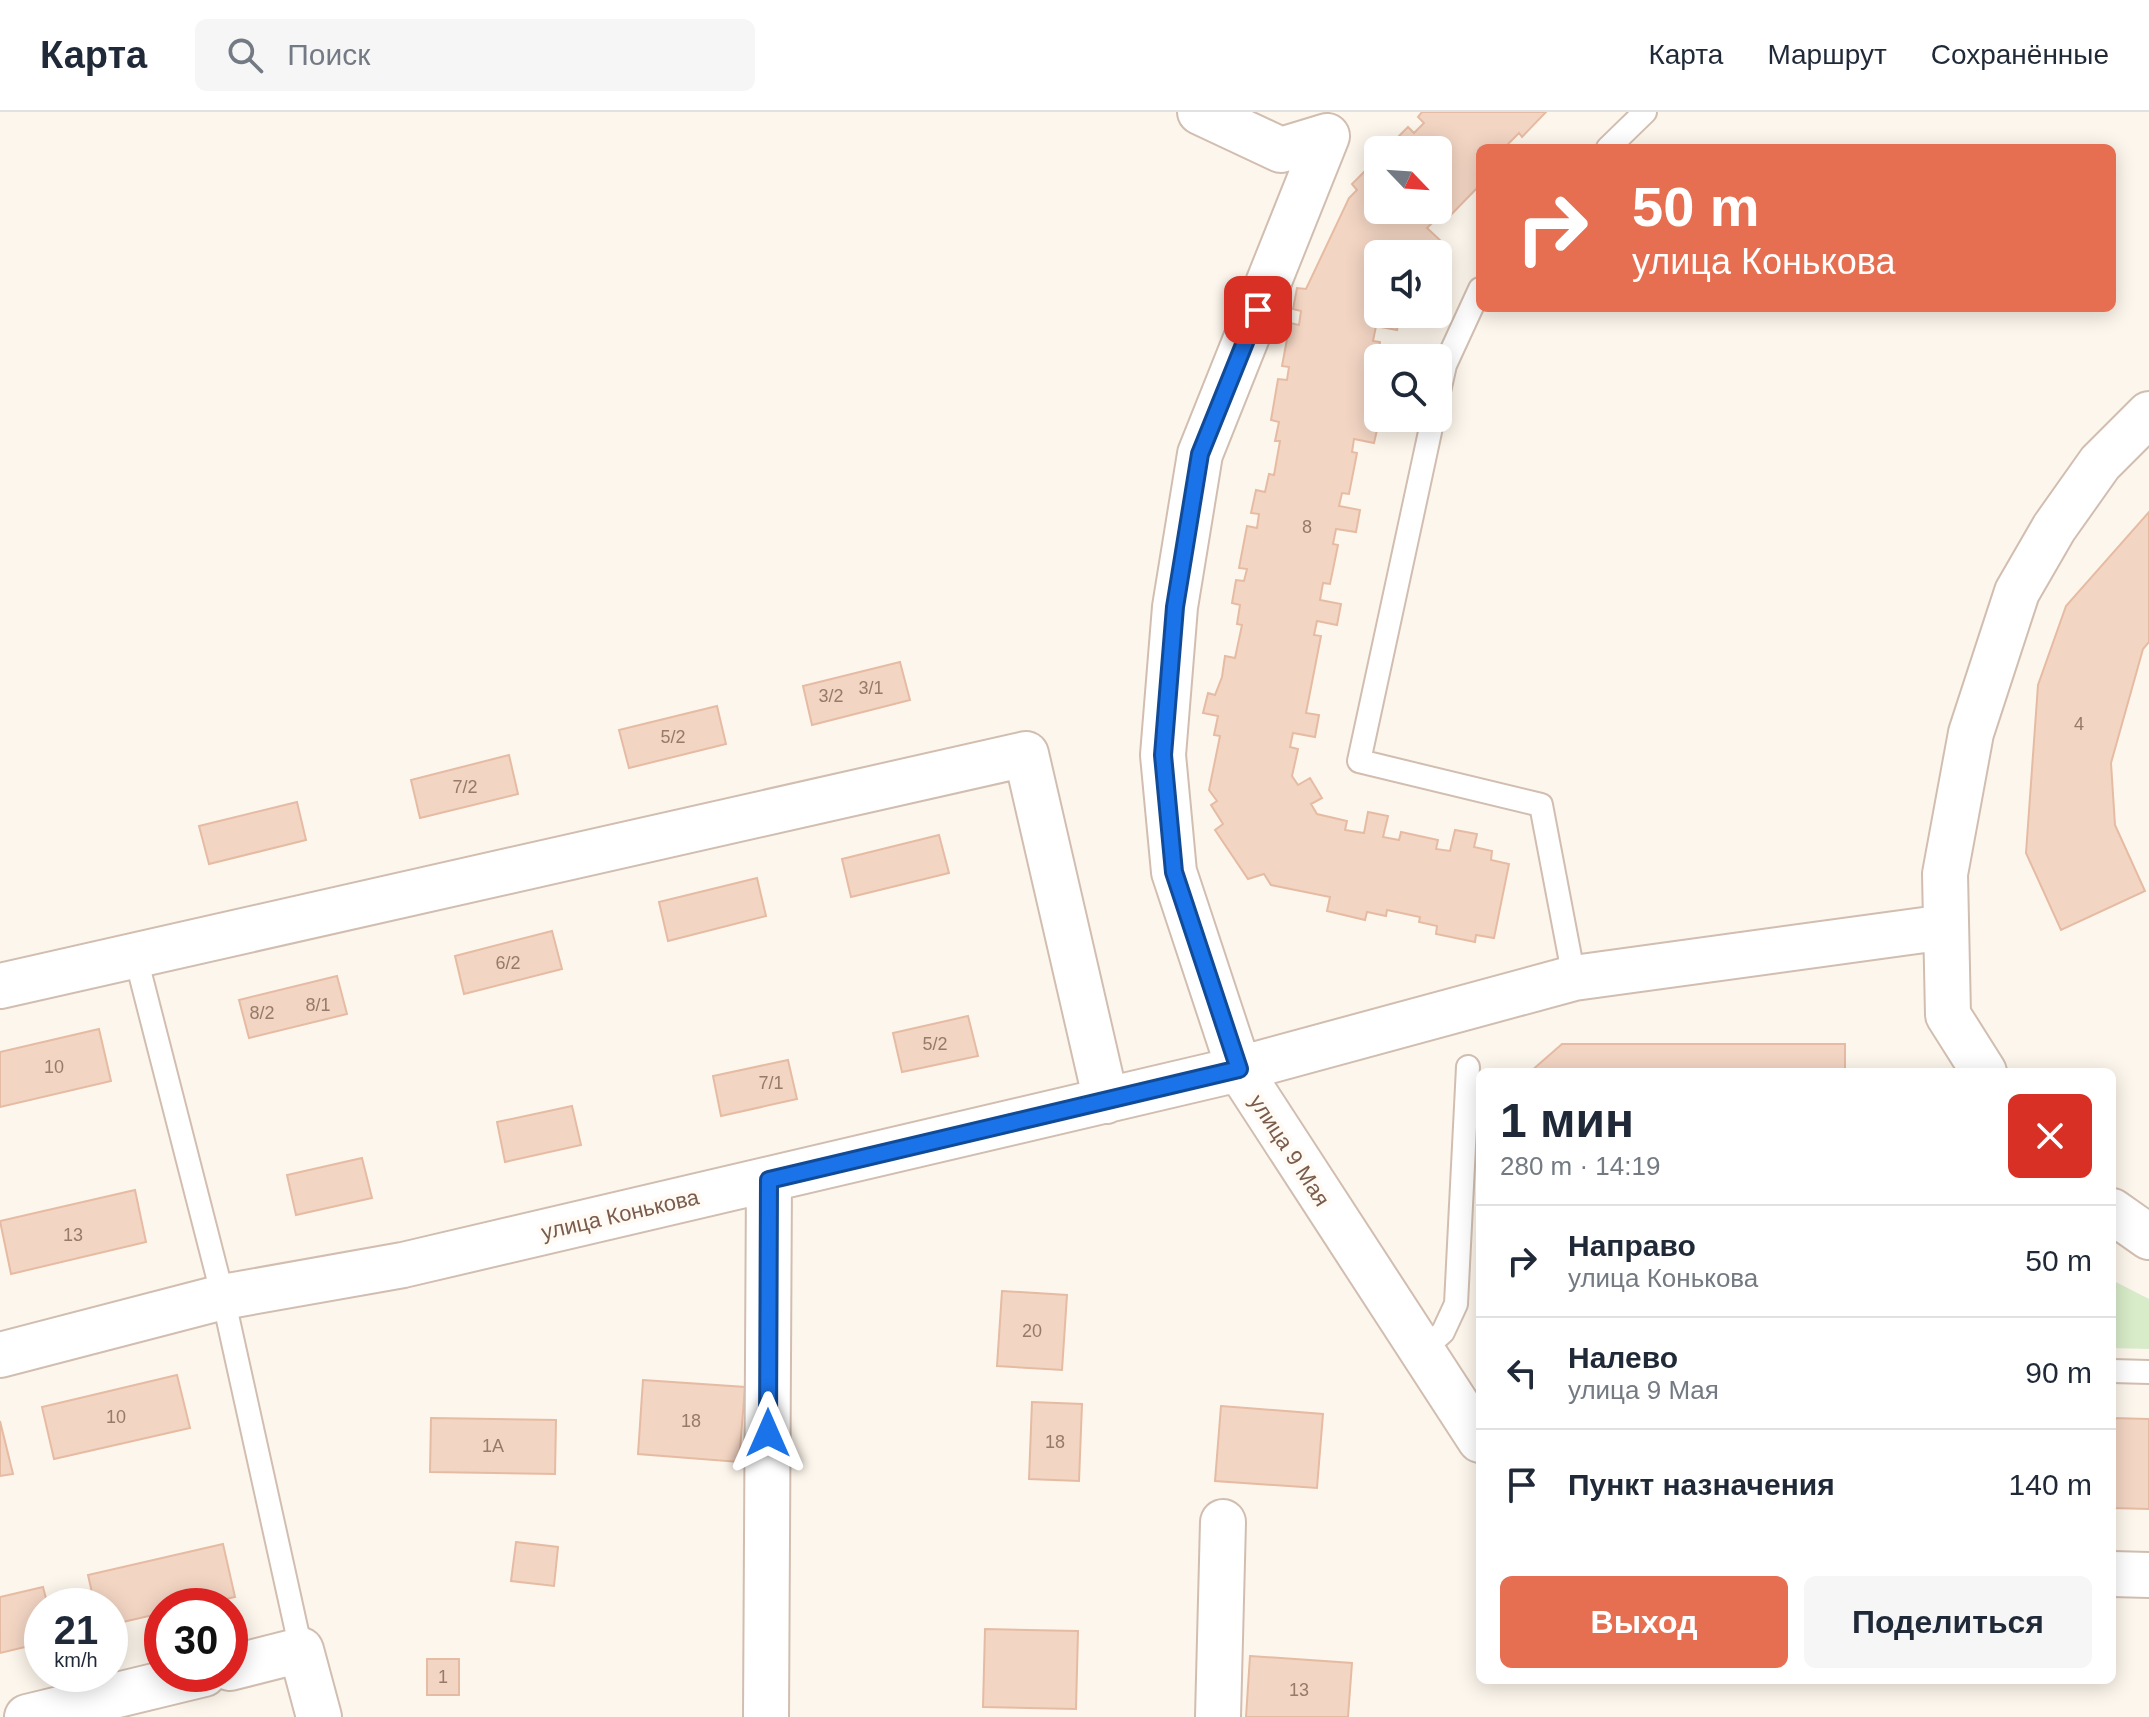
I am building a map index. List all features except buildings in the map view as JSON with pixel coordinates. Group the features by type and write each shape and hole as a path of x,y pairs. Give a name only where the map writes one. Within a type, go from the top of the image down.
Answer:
{"street":[{"path":"1202,112 1267,133"},
{"name":"улица 9 Мая","path":"1267,133 1327,136 1200,454 1175,607 1163,755 1174,872 1239,1069 1476,1434"},
{"path":"1981,1068 1948,1015 1945,874 1971,733 2017,592 2054,528 2100,463 2149,414"},
{"path":"0,986 1026,754 1106,1101"},
{"name":"улица Конькова","path":"0,1355 223,1297 403,1265 1106,1101 1239,1069 1574,978 1946,927"},
{"path":"766,1717 769,1180"},
{"path":"2116,1214 2149,1237"},
{"path":"1218,1717 1223,1522"},
{"path":"2116,1574 2149,1575"},
{"path":"248,1663 301,1650 319,1717"},
{"path":"27,1717 144,1689"}],"lane":[{"path":"1612,144 1645,112"},
{"path":"1452,350 1476,298"},
{"path":"1430,432 1359,761 1541,805 1574,978"},
{"path":"135,954 223,1297 301,1650"},
{"path":"1422,1351 1443,1332 1456,1304 1468,1067"},
{"path":"2116,1371 2149,1372"}],"green space":[{"path":"2116,1282 2149,1299 2149,1349 2116,1348"}],"route":[{"path":"768,1433 769,1180 1239,1069 1174,872 1163,755 1175,607 1200,454 1258,310"}]}
